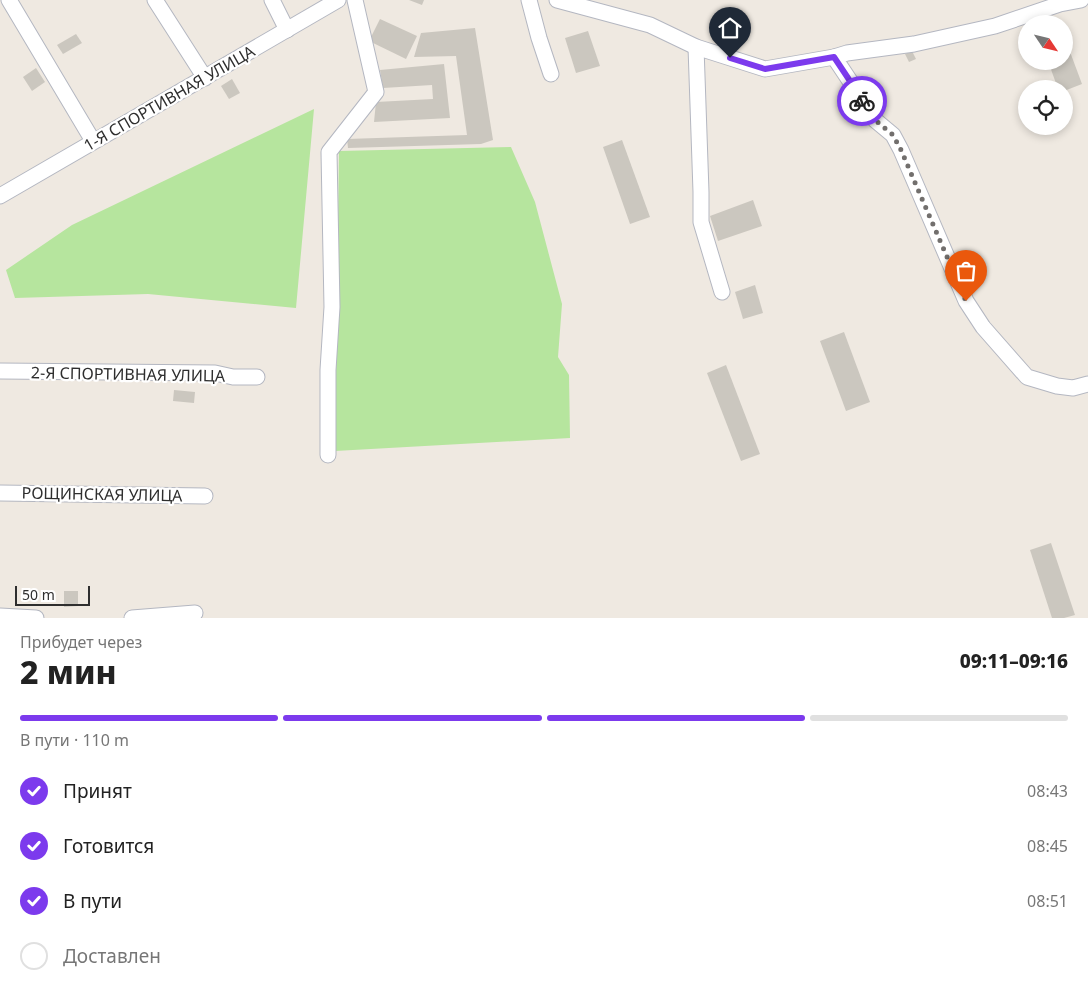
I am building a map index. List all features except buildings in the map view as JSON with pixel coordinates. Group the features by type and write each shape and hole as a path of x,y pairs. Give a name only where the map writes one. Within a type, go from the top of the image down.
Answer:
{"street":[{"path":"9,0 93,142"},
{"path":"155,0 205,78"},
{"path":"272,0 287,30"},
{"name":"1-Я СПОРТИВНАЯ УЛИЦА","path":"0,196 338,0"},
{"path":"328,455 328,370 332,307 329,152 376,92 355,0"},
{"path":"529,0 551,74"},
{"path":"557,0 650,25 696,47 765,69 847,53 914,44 995,26 1060,4 1081,0"},
{"path":"696,47 701,222 722,292"},
{"path":"834,57 864,106 875,120 893,135 966,301 983,327 1027,377 1058,386 1073,388 1088,384"},
{"name":"2-Я СПОРТИВНАЯ УЛИЦА","path":"0,371 215,373 233,377 257,377"},
{"name":"РОЩИНСКАЯ УЛИЦА","path":"0,493 205,496"},
{"path":"132,618 195,614"},
{"path":"0,616 36,618"}],"green space":[{"path":"314,109 296,308 148,294 15,298 6,270 72,225"},
{"path":"511,147 535,202 562,304 558,357 569,375 570,438 335,451 339,151"}],"way so far":[{"path":"862,101 875,120 893,135 901,150 966,301"}],"route":[{"path":"730,58 765,69 834,57 862,101"}]}
